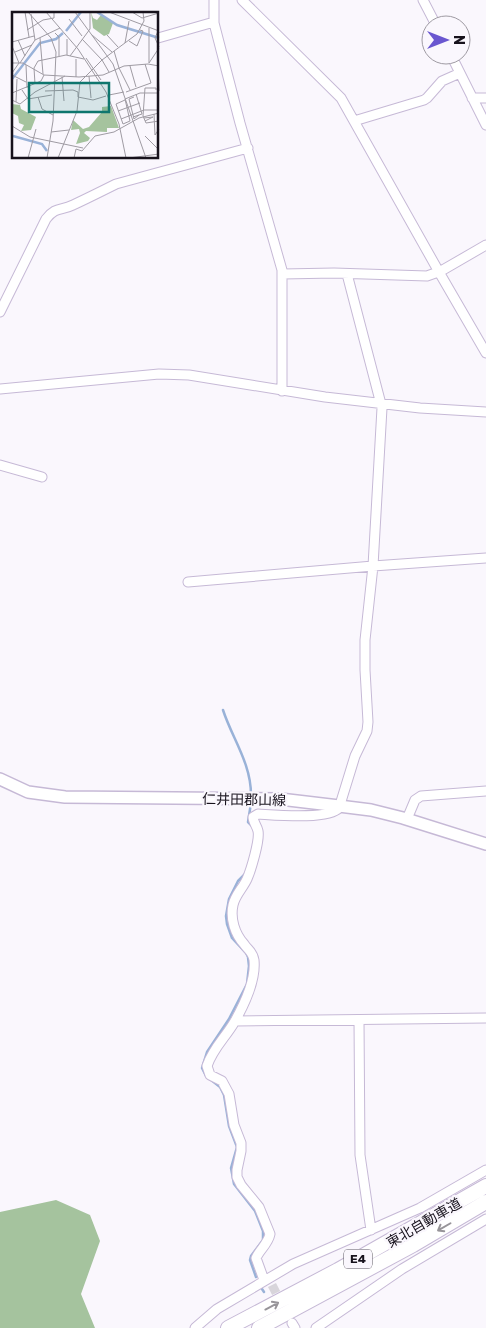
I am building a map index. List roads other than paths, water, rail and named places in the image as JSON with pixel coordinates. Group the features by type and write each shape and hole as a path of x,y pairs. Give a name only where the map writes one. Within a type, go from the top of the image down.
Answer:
{"highway":[{"name":"東北自動車道","path":"228,1328 364,1256 486,1186"},
{"name":"東北自動車道","path":"259,1328 413,1245 486,1202"}],"main road":[{"name":"仁井田郡山線","path":"0,779 28,792 65,798 280,799 371,810 407,819 486,844"}],"street":[{"path":"214,0 214,22 283,274 282,391"},
{"path":"242,0 338,94 486,353"},
{"path":"423,0 431,15"},
{"path":"159,38 214,22"},
{"path":"456,65 486,125"},
{"path":"354,121 424,100 442,81 460,73"},
{"path":"472,98 486,98"},
{"path":"0,312 46,219 55,210 75,205 83,199 116,184 248,148"},
{"path":"283,274 427,276 438,272 486,245"},
{"path":"269,1281 256,1258 268,1241 269,1231 259,1208 241,1185 238,1177 237,1170 242,1143 234,1125 229,1094 224,1084 210,1074 207,1068 215,1048 235,1021 250,989 254,962 252,953 240,940 234,928 232,909 238,893 250,872 258,842 258,830 253,817 258,814 327,814 336,811 367,731 365,640 373,566 381,404 347,274"},
{"path":"0,389 159,374 189,375 282,391 381,404 486,412"},
{"path":"0,465 42,477"},
{"path":"188,582 486,558"},
{"path":"407,819 415,800 421,796 486,790"},
{"path":"235,1021 486,1018"},
{"path":"359,1020 360,1155 371,1230"},
{"path":"195,1328 217,1309 269,1281 293,1264 420,1208 486,1170"},
{"path":"316,1328 402,1269 486,1219"}],"waterway":[{"path":"223,710 245,761 251,795"},
{"path":"251,803 248,822 252,826"},
{"path":"245,874 238,881 229,899 226,916 232,938 248,957 247,984 229,1019 207,1052 202,1068 206,1076 220,1087 224,1095 229,1126 237,1147 231,1168 234,1184 255,1211 263,1231 263,1240 250,1260 256,1277"},
{"path":"260,1286 264,1292"}],"tunnel":[{"path":"272,1285 289,1318"}]}
